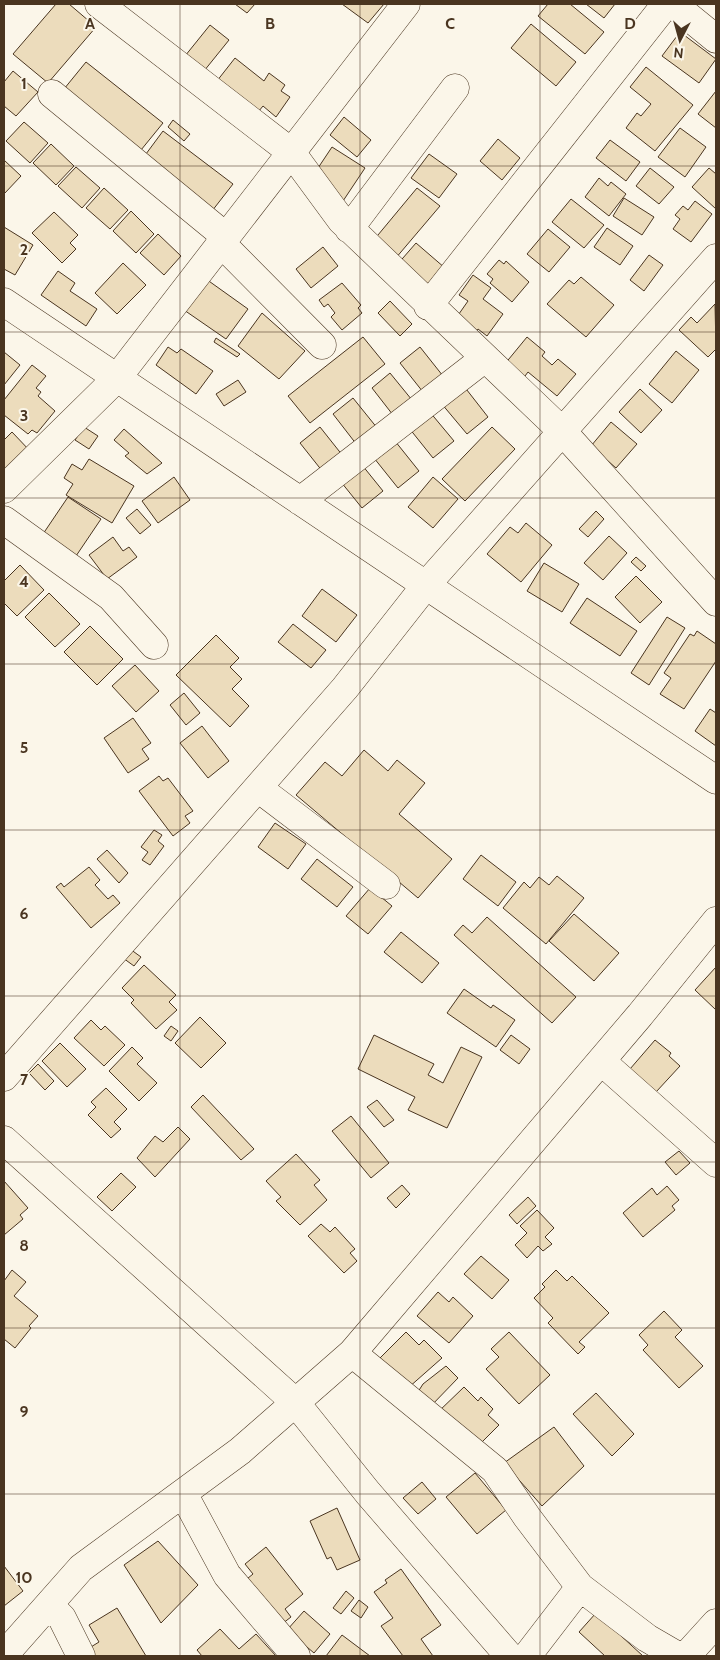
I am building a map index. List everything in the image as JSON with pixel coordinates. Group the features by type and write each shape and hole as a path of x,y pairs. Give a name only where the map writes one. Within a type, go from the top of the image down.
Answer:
{"street":[{"path":"99,4 291,152 349,229 428,306 562,431 716,602"},
{"path":"4,489 117,378 406,4"},
{"path":"428,306 666,4"},
{"path":"673,4 716,38"},
{"path":"349,229 455,88"},
{"path":"52,94 223,239 322,345"},
{"path":"4,1077 345,688 426,585 716,258"},
{"path":"4,302 716,780"},
{"path":"300,501 485,358"},
{"path":"4,520 111,597 154,645"},
{"path":"258,788 386,885"},
{"path":"7,1643 48,1605 81,1568 240,1451 352,1354 640,1015 716,921"},
{"path":"601,1061 716,1163"},
{"path":"4,1140 295,1402 368,1493 509,1656"},
{"path":"352,1354 495,1470 527,1517 580,1587 619,1618 678,1656"},
{"path":"183,1493 227,1575 296,1656"},
{"path":"527,1656 580,1587"},
{"path":"48,1605 62,1618 81,1656"},
{"path":"686,1656 716,1623"}],"building":[{"path":"56,4 69,4 96,27 48,83 13,54"},
{"path":"235,4 255,4 247,13"},
{"path":"342,4 384,4 368,23"},
{"path":"548,4 570,4 604,32 585,54 538,16"},
{"path":"586,4 615,4 604,18"},
{"path":"531,24 576,62 556,86 511,48"},
{"path":"210,25 229,40 204,71 185,56"},
{"path":"680,32 716,59 699,83 662,56"},
{"path":"235,58 264,81 269,73 285,85 281,91 290,97 276,117 263,106 254,117 213,86"},
{"path":"86,62 163,123 141,150 64,89"},
{"path":"646,67 693,105 655,151 626,128 637,113 641,116 651,104 630,87"},
{"path":"13,71 38,92 16,116 4,106 4,82"},
{"path":"716,91 716,128 698,114"},
{"path":"344,117 371,140 357,157 330,135"},
{"path":"173,120 190,134 184,141 168,127"},
{"path":"24,122 48,143 30,163 6,141"},
{"path":"680,128 706,147 685,177 658,157"},
{"path":"163,131 233,184 212,211 143,158"},
{"path":"498,139 520,158 502,180 480,161"},
{"path":"610,140 640,162 626,181 596,158"},
{"path":"51,144 74,166 56,185 33,163"},
{"path":"332,147 365,168 343,201 316,171"},
{"path":"429,154 457,174 439,198 411,178"},
{"path":"4,160 21,176 4,194"},
{"path":"76,167 100,188 82,208 58,186"},
{"path":"650,168 674,187 659,204 636,186"},
{"path":"709,168 716,174 716,209 692,187"},
{"path":"599,178 608,186 611,182 626,194 609,216 585,197"},
{"path":"104,188 128,210 110,229 86,208"},
{"path":"417,188 440,206 395,259 373,241"},
{"path":"624,198 654,217 642,235 613,216"},
{"path":"571,199 604,225 584,248 552,222"},
{"path":"695,201 712,214 691,242 673,229 680,219 675,215 683,206 688,210"},
{"path":"131,211 154,234 136,253 113,231"},
{"path":"54,212 78,235 70,243 76,249 62,263 32,233"},
{"path":"4,227 33,245 15,275 4,269"},
{"path":"607,228 633,246 620,265 594,247"},
{"path":"548,229 570,247 549,272 527,254"},
{"path":"158,234 181,256 164,275 140,253"},
{"path":"416,243 445,268 426,291 396,266"},
{"path":"323,247 338,266 311,288 296,269"},
{"path":"649,255 663,265 644,291 630,280"},
{"path":"499,260 504,264 506,261 529,282 512,302 490,283 493,279 487,274"},
{"path":"123,263 146,285 117,314 95,293"},
{"path":"58,271 75,283 70,291 97,309 86,326 41,295"},
{"path":"473,275 491,288 483,299 503,314 487,336 478,329 474,335 454,321 468,301 459,295"},
{"path":"581,277 614,305 586,337 547,304 569,280 574,284"},
{"path":"206,279 248,309 226,339 184,310"},
{"path":"342,283 361,305 358,308 362,313 342,330 331,317 335,313 328,304 324,307 319,300"},
{"path":"390,301 412,324 400,336 378,313"},
{"path":"715,304 716,349 708,357 679,330 691,317 697,323"},
{"path":"262,313 305,351 279,379 238,346"},
{"path":"363,337 385,364 310,423 288,396"},
{"path":"527,337 545,352 542,356 552,365 558,359 576,374 557,396 528,372 522,380 504,365"},
{"path":"216,338 240,354 237,357 214,342"},
{"path":"168,347 177,353 181,349 213,371 196,394 156,365"},
{"path":"420,347 443,376 423,392 400,363"},
{"path":"676,351 699,370 672,403 649,384"},
{"path":"4,352 20,365 4,385"},
{"path":"32,365 46,376 36,388 41,392 38,396 55,411 37,433 32,430 28,434 4,415 4,400"},
{"path":"390,373 412,400 393,415 372,388"},
{"path":"238,380 246,392 224,406 216,394"},
{"path":"463,385 488,417 467,434 441,403"},
{"path":"640,389 662,410 641,433 619,412"},
{"path":"353,398 378,429 357,445 333,414"},
{"path":"429,411 454,441 433,458 409,428"},
{"path":"611,422 637,444 616,468 591,446"},
{"path":"84,427 98,436 89,449 75,440"},
{"path":"320,427 343,456 323,472 300,443"},
{"path":"492,427 515,449 465,501 442,479"},
{"path":"124,429 162,463 147,474 125,456 129,453 114,440"},
{"path":"12,432 31,452 4,478 4,440"},
{"path":"395,441 419,471 398,488 374,458"},
{"path":"89,459 134,486 112,523 66,495 73,484 64,478 72,464 82,470"},
{"path":"358,460 383,491 362,508 337,477"},
{"path":"174,477 190,500 158,523 142,501"},
{"path":"433,477 458,499 433,528 408,507"},
{"path":"68,497 101,519 76,556 43,534"},
{"path":"137,509 151,525 140,534 126,518"},
{"path":"596,511 604,519 588,537 579,529"},
{"path":"526,523 552,545 521,582 487,554 510,527 518,533"},
{"path":"609,536 627,553 603,580 584,563"},
{"path":"113,537 123,551 129,547 137,557 107,579 89,555"},
{"path":"636,557 646,566 641,571 631,562"},
{"path":"544,563 579,584 562,612 527,591"},
{"path":"20,565 44,590 17,616 4,603 4,581"},
{"path":"636,576 662,602 640,623 615,597"},
{"path":"322,589 357,615 336,642 302,616"},
{"path":"49,593 80,624 55,647 25,617"},
{"path":"587,598 637,631 620,656 570,623"},
{"path":"667,617 685,628 649,685 631,673"},
{"path":"293,624 326,650 311,668 278,642"},
{"path":"90,626 123,659 97,685 64,652"},
{"path":"697,631 716,644 716,661 684,709 660,694 671,678 664,673 690,634 694,636"},
{"path":"216,635 239,658 230,667 242,679 232,689 249,706 230,727 176,675"},
{"path":"135,665 159,691 136,712 112,686"},
{"path":"184,693 200,713 186,725 170,705"},
{"path":"710,709 716,713 716,746 695,731"},
{"path":"133,718 151,743 142,749 149,759 128,773 104,738"},
{"path":"202,726 229,761 208,778 180,743"},
{"path":"364,750 388,771 397,760 425,783 399,814 452,859 418,898 296,795 325,762 342,776"},
{"path":"159,776 163,781 168,778 193,811 185,816 190,823 173,836 139,791"},
{"path":"275,823 306,844 288,869 258,847"},
{"path":"154,830 162,835 158,841 164,846 150,865 142,860 148,852 141,847"},
{"path":"107,850 128,873 119,883 97,859"},
{"path":"481,855 516,882 498,906 463,879"},
{"path":"317,859 353,887 337,907 301,879"},
{"path":"89,867 100,880 95,885 108,899 113,895 120,903 91,928 56,887 61,883 64,887"},
{"path":"557,876 584,898 546,944 503,908 524,882 530,888 539,877 549,885"},
{"path":"370,888 392,906 368,934 346,916"},
{"path":"574,914 619,953 594,981 549,941"},
{"path":"487,917 576,997 552,1023 454,935 463,925 472,933"},
{"path":"401,932 439,963 422,983 384,952"},
{"path":"130,949 141,957 134,966 123,958"},
{"path":"144,965 176,995 169,1002 177,1010 156,1029 131,1003 134,1000 122,988"},
{"path":"716,967 716,1010 695,990"},
{"path":"464,989 491,1008 493,1005 515,1020 496,1047 447,1013"},
{"path":"200,1017 226,1043 201,1068 175,1043"},
{"path":"91,1020 101,1030 105,1026 125,1045 104,1066 74,1038"},
{"path":"171,1026 178,1031 171,1041 164,1036"},
{"path":"374,1035 434,1064 428,1075 443,1083 461,1047 482,1057 447,1128 408,1110 415,1097 358,1069"},
{"path":"511,1035 530,1049 519,1064 500,1050"},
{"path":"655,1040 671,1053 669,1056 680,1066 656,1092 630,1069"},
{"path":"60,1043 86,1069 67,1087 42,1061"},
{"path":"132,1047 143,1058 137,1064 157,1083 139,1101 109,1071"},
{"path":"38,1064 54,1081 45,1090 29,1073"},
{"path":"106,1088 127,1109 114,1122 121,1129 111,1138 88,1115 96,1107 91,1102"},
{"path":"203,1095 254,1149 241,1160 191,1107"},
{"path":"377,1100 394,1120 384,1127 367,1107"},
{"path":"351,1116 389,1163 371,1178 332,1131"},
{"path":"178,1127 190,1139 155,1177 137,1158 155,1136 163,1142"},
{"path":"679,1151 690,1163 676,1175 665,1162"},
{"path":"296,1154 320,1180 314,1185 327,1200 300,1225 276,1201 281,1197 266,1181"},
{"path":"121,1173 136,1187 112,1211 97,1197"},
{"path":"4,1181 28,1208 20,1215 23,1219 4,1235"},
{"path":"402,1185 410,1194 396,1208 387,1198"},
{"path":"667,1186 679,1200 672,1206 675,1210 643,1237 623,1213 652,1188 657,1195"},
{"path":"528,1197 536,1206 517,1224 509,1215"},
{"path":"537,1210 554,1228 545,1237 552,1244 543,1251 538,1246 527,1258 515,1245 527,1233 520,1226"},
{"path":"321,1224 330,1232 335,1227 355,1249 350,1253 357,1261 344,1273 308,1236"},
{"path":"481,1256 509,1280 492,1299 464,1274"},
{"path":"12,1270 26,1282 14,1296 38,1316 15,1348 4,1339 4,1281"},
{"path":"556,1270 567,1281 572,1276 609,1313 579,1342 585,1347 578,1354 548,1323 553,1318 534,1298 545,1287 542,1284"},
{"path":"438,1292 449,1302 453,1297 473,1316 449,1343 417,1316"},
{"path":"664,1311 682,1330 675,1337 703,1366 679,1388 643,1350 648,1345 639,1335"},
{"path":"406,1332 419,1345 424,1340 442,1358 408,1388 376,1362"},
{"path":"509,1332 550,1375 519,1404 486,1369 499,1357 491,1349"},
{"path":"446,1366 458,1378 429,1408 416,1395 423,1384"},
{"path":"464,1387 478,1401 481,1397 493,1409 488,1415 499,1425 474,1450 437,1413"},
{"path":"596,1393 634,1434 612,1456 573,1414"},
{"path":"554,1427 584,1466 542,1506 504,1463"},
{"path":"475,1473 506,1510 477,1534 446,1497"},
{"path":"422,1482 436,1499 418,1514 403,1498"},
{"path":"337,1508 360,1560 337,1570 331,1557 327,1559 310,1521"},
{"path":"158,1541 198,1585 161,1623 124,1565"},
{"path":"266,1547 303,1594 285,1609 291,1617 278,1627 242,1583 253,1574 245,1564"},
{"path":"4,1566 23,1591 4,1606"},
{"path":"401,1569 441,1625 421,1639 433,1656 403,1656 381,1626 393,1618 374,1592 387,1583 385,1580"},
{"path":"346,1591 354,1598 341,1614 333,1608"},
{"path":"359,1600 368,1607 361,1618 351,1611"},
{"path":"117,1608 146,1656 89,1656 86,1650 99,1642 89,1625"},
{"path":"304,1611 330,1634 314,1653 287,1630"},
{"path":"596,1613 643,1656 605,1656 579,1632"},
{"path":"220,1629 239,1649 256,1634 276,1656 202,1656 197,1650"},
{"path":"342,1635 370,1656 326,1656"}]}
